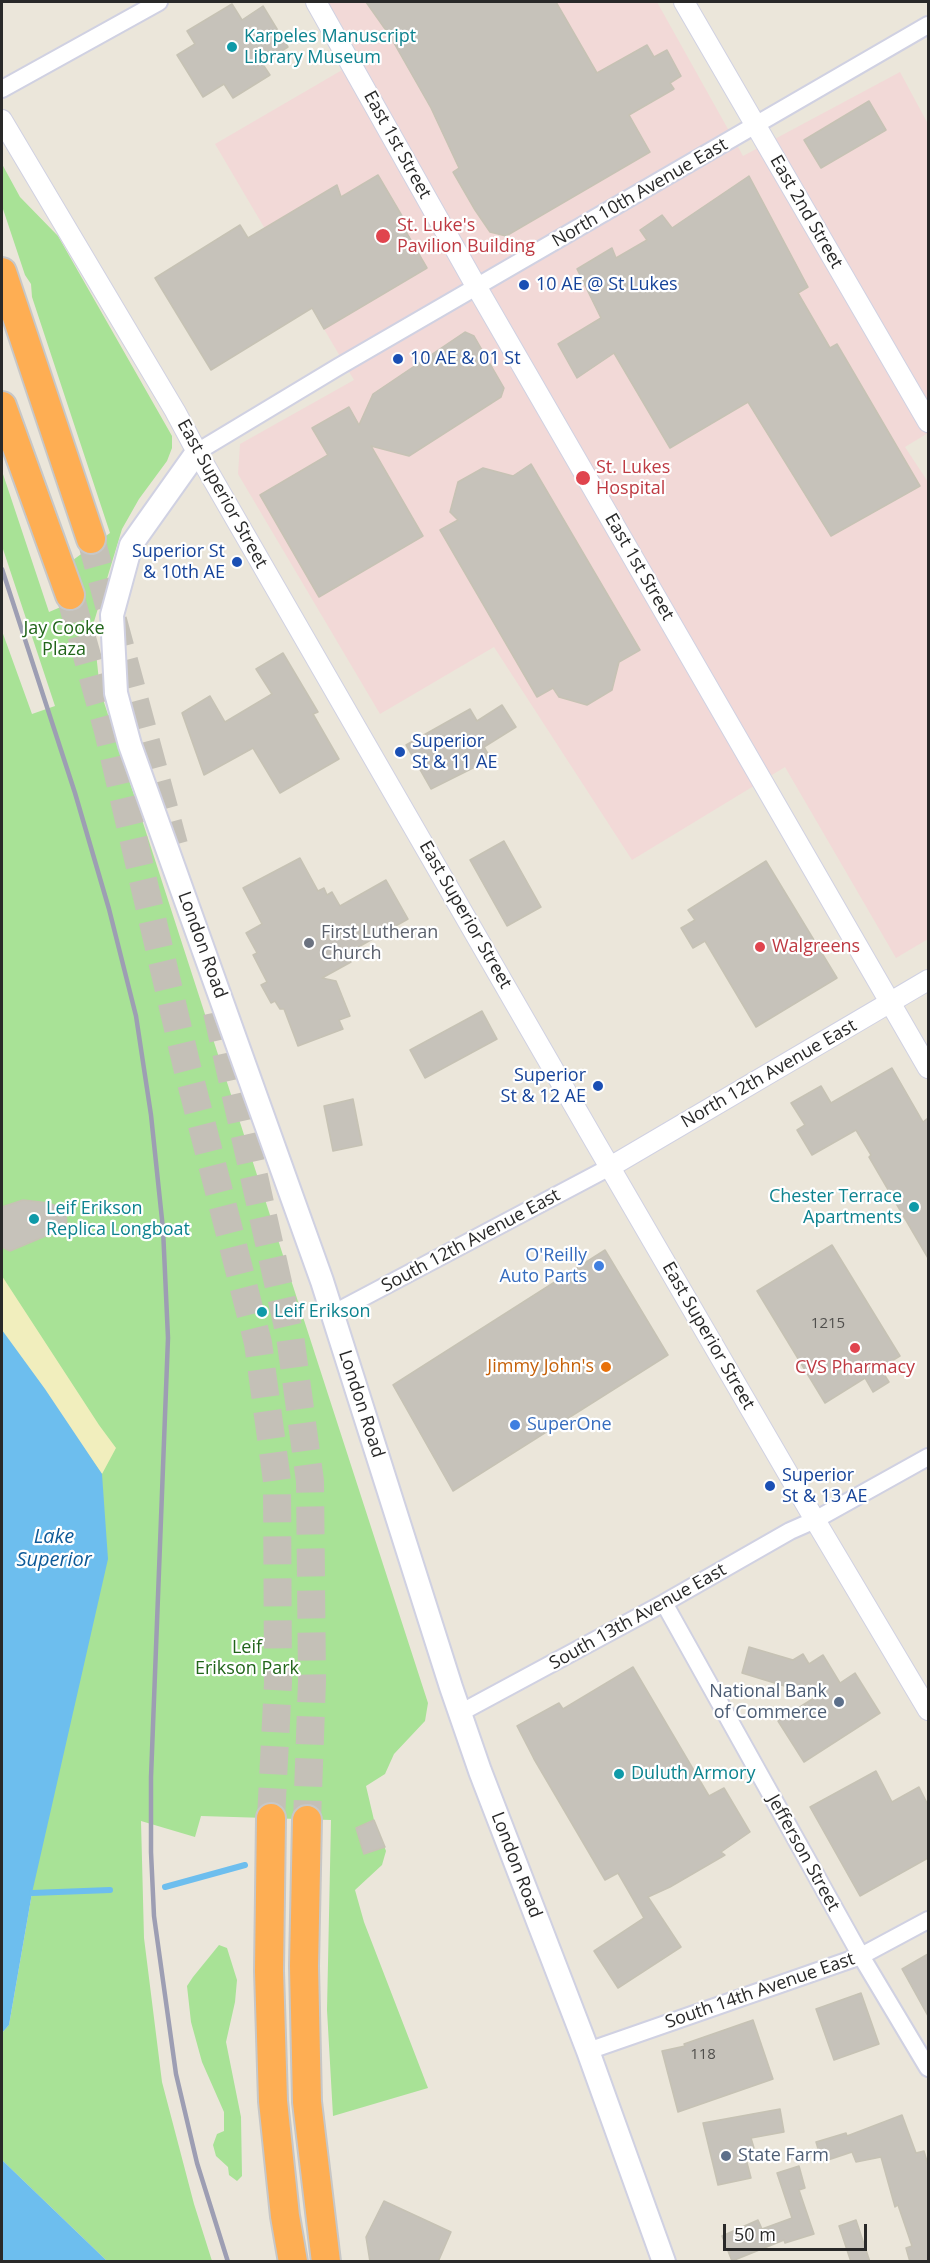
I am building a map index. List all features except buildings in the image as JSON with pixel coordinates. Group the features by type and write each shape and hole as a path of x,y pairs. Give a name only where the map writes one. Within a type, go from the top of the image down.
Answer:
{"highway":[{"path":"2,272 91,539"},
{"path":"2,406 70,595"},
{"path":"271,1818 269,1971 273,2101 285,2216 293,2262"},
{"path":"307,1820 304,1966 307,2102 326,2262"}],"main road":[{"name":"London Road","path":"197,452 131,545 112,615 116,693 130,745 332,1314 480,1771 588,2051 664,2262"}],"street":[{"path":"2,89 159,2"},
{"name":"East 1st Street","path":"316,2 476,286 928,1068"},
{"name":"East 2nd Street","path":"684,2 928,422"},
{"name":"North 10th Avenue East","path":"197,452 476,286 928,25"},
{"name":"East Superior Street","path":"2,120 175,411 610,1167 928,1710"},
{"name":"North 12th Avenue East","path":"610,1167 928,980"},
{"name":"South 12th Avenue East","path":"332,1314 610,1167"},
{"name":"South 13th Avenue East","path":"460,1713 664,1604 790,1531 815,1520 928,1456"},
{"name":"Jefferson Street","path":"664,1604 861,1956 928,2068"},
{"name":"South 14th Avenue East","path":"588,2051 861,1956 928,1920"}],"shaded area":[{"name":"St. Lukes Hospital","path":"328,2 657,2 743,156 900,72 928,124 928,433 905,447 928,482 928,939 896,958 785,767 632,860 494,647 380,714 238,474 240,444 354,380 215,144 361,59"}],"green space":[{"name":"Leif Erikson Park","path":"2,164 20,197 58,236 172,436 172,448 167,461 139,499 122,529 93,625 100,690 428,1703 425,1721 394,1754 385,1774 366,1786 374,1820 386,1851 382,1865 355,1890 364,1922 428,2088 333,2116 327,2010 331,1820 201,1816 195,1837 141,1821 144,1938 162,2082 194,2204 212,2261 107,2261 2,2160 2,2033 9,2025 32,1893 2,1330 2,631 32,714 55,706 2,546 2,471 49,612 82,598 73,560 110,533 32,297 31,284 25,275 2,206"},
{"path":"219,1945 227,1948 237,1980 235,2002 226,2042 241,2117 242,2176 237,2181 229,2175 228,2167 216,2156 213,2145 217,2134 224,2131 224,2112 202,2062 191,2022 187,1986"}],"sand":[{"path":"2,1276 116,1448 102,1474 2,1333"}],"water":[{"name":"Lake Superior","path":"2,1330 102,1474 108,1559 32,1893 9,2025 2,2033"},
{"path":"2,2160 107,2261 2,2261"}],"waterway":[{"path":"165,1887 245,1865"},
{"path":"32,1893 110,1890"}],"tunnel":[{"path":"91,539 174,845"},
{"path":"70,595 108,731 187,1067 258,1343 277,1481 278,1683 271,1818"},
{"path":"217,1012 290,1336 310,1481 312,1681 307,1820"}],"railway":[{"path":"2,569 75,793 109,909 136,1016 151,1115 163,1229 168,1338 151,1777 154,1916 176,2074 197,2163 228,2262"}],"place":[{"name":"Karpeles Manuscript Library Museum","path":"232,47"},
{"name":"St. Luke's Pavilion Building","path":"383,236"},
{"name":"10 AE @ St Lukes","path":"524,285"},
{"name":"10 AE & 01 St","path":"398,359"},
{"name":"St. Lukes Hospital","path":"583,478"},
{"name":"Superior St & 10th AE","path":"237,562"},
{"name":"Superior St & 11 AE","path":"400,752"},
{"name":"First Lutheran Church","path":"309,943"},
{"name":"Walgreens","path":"760,947"},
{"name":"Superior St & 12 AE","path":"598,1086"},
{"name":"Chester Terrace Apartments","path":"914,1207"},
{"name":"Leif Erikson Replica Longboat","path":"34,1219"},
{"name":"O'Reilly Auto Parts","path":"599,1266"},
{"name":"Leif Erikson","path":"262,1312"},
{"name":"CVS Pharmacy","path":"855,1348"},
{"name":"Jimmy John's","path":"606,1367"},
{"name":"SuperOne","path":"515,1425"},
{"name":"Superior St & 13 AE","path":"770,1486"},
{"name":"National Bank of Commerce","path":"839,1702"},
{"name":"Duluth Armory","path":"619,1774"},
{"name":"State Farm","path":"726,2156"}],"park label":[{"name":"Jay Cooke Plaza","path":"64,639"}]}
